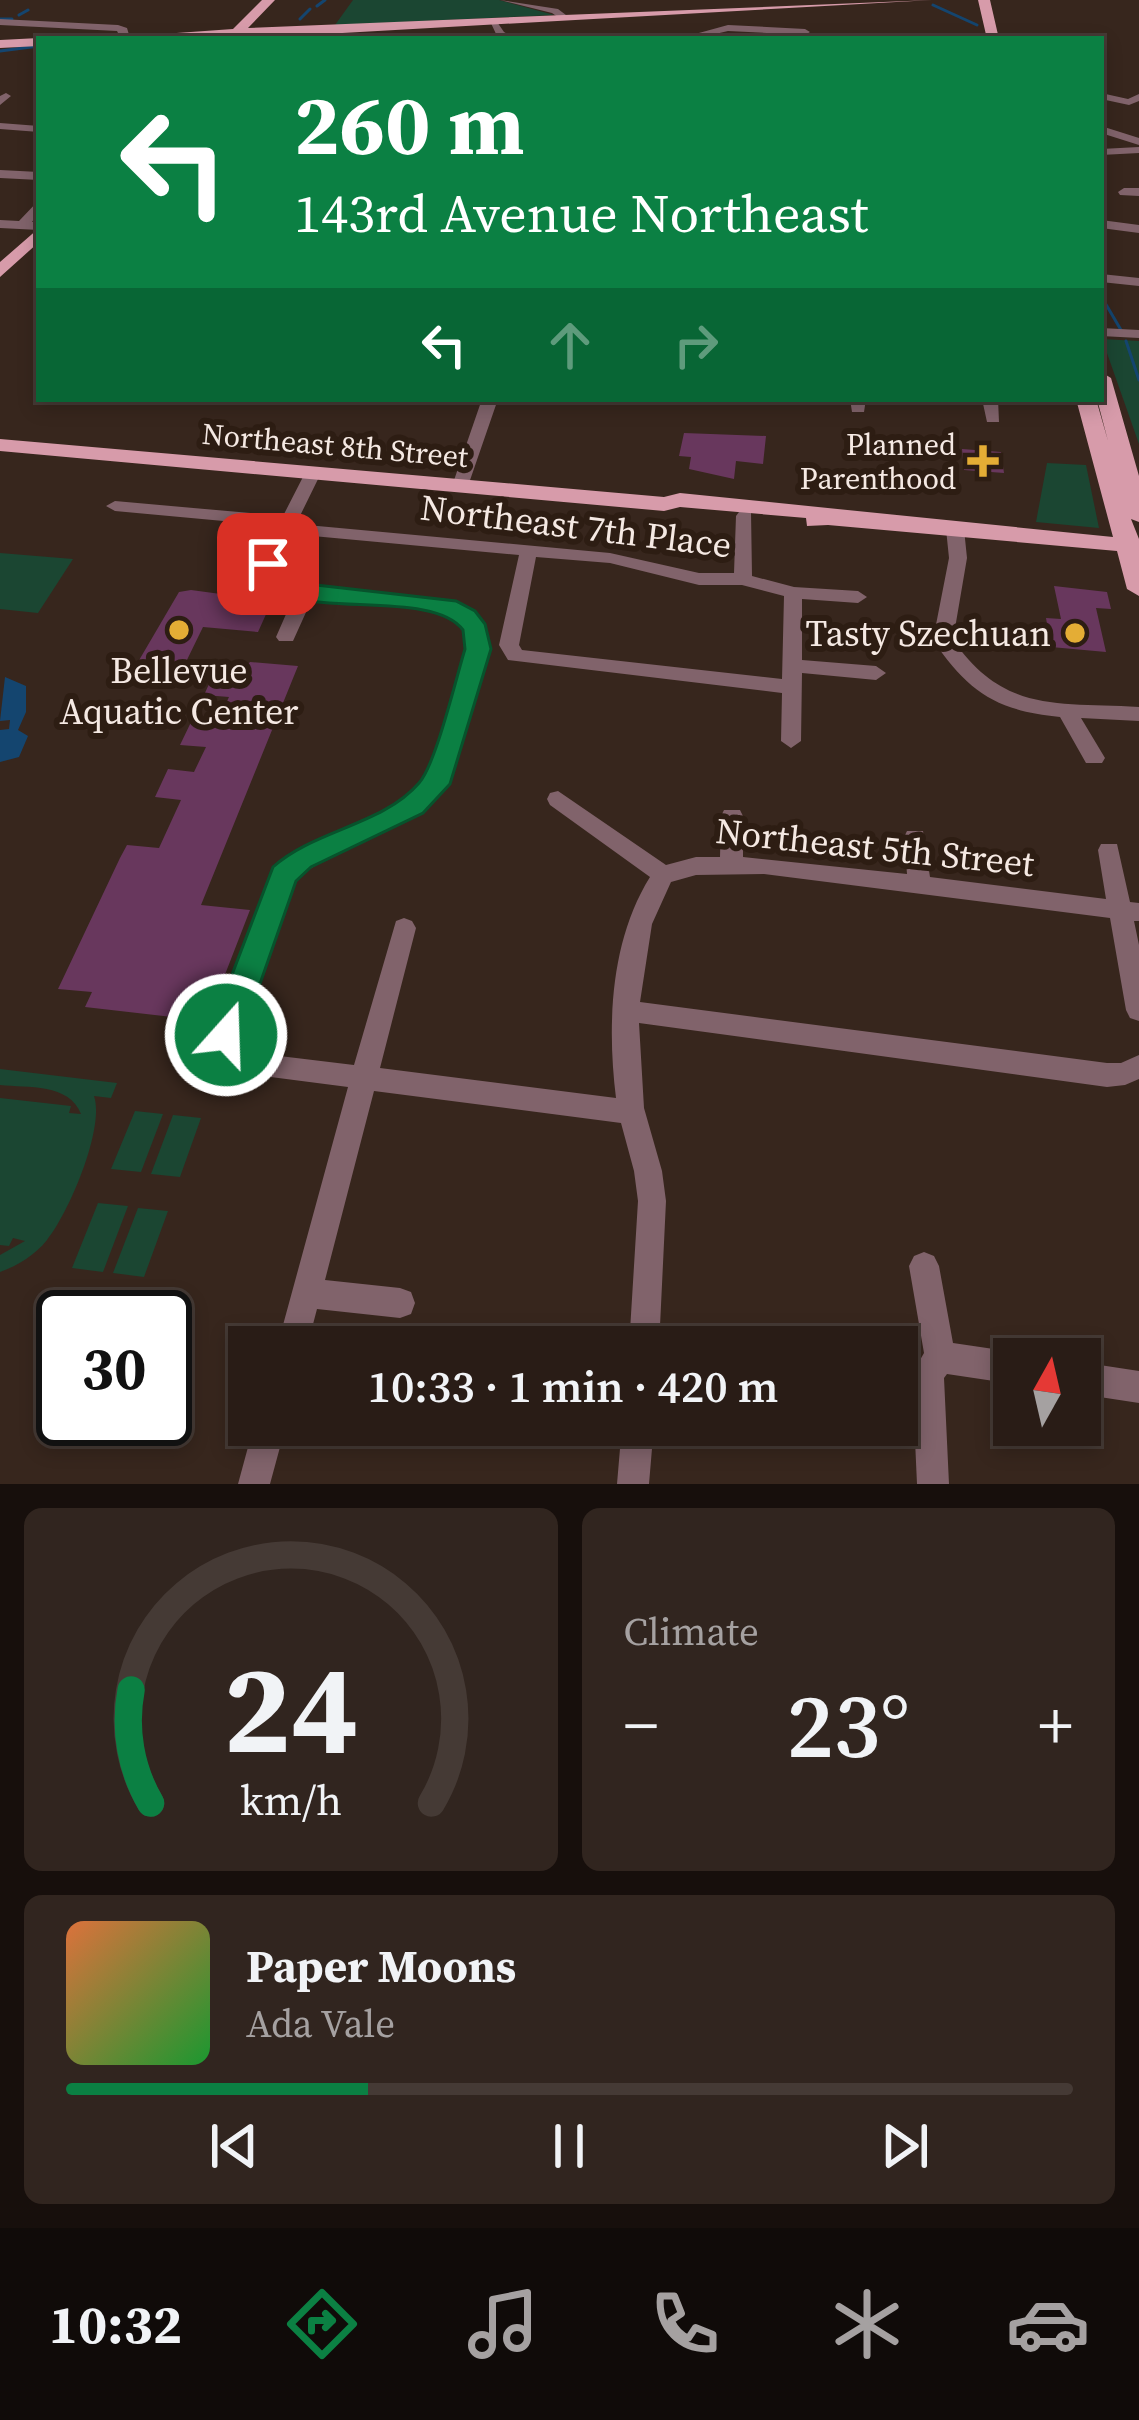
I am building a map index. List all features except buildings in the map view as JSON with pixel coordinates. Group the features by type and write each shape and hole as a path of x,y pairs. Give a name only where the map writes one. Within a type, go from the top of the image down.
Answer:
{"main road":[{"path":"233,36 268,0"},
{"path":"233,36 926,0"},
{"path":"984,0 992,36"},
{"path":"996,0 1004,36"},
{"path":"0,44 36,42"},
{"path":"0,272 34,228"},
{"path":"1104,388 1139,515"},
{"path":"1087,402 1132,546 1139,590"},
{"path":"1088,402 1099,420 1113,419"},
{"name":"Northeast 8th Street","path":"0,445 664,504 680,500 1132,546"},
{"name":"Northeast 8th Street","path":"664,504 676,510 812,522 828,518"}],"street":[{"path":"505,0 555,11 565,18"},
{"path":"492,21 506,36"},
{"path":"0,22 118,28 124,36"},
{"path":"695,36 728,28 805,32"},
{"path":"1104,96 1134,100"},
{"path":"1104,118 1134,100"},
{"path":"0,126 36,129"},
{"path":"1104,130 1139,146"},
{"path":"1104,152 1139,146"},
{"path":"0,174 36,176"},
{"path":"0,224 34,228"},
{"path":"1104,278 1139,282"},
{"path":"1104,332 1139,334"},
{"path":"460,486 489,402"},
{"path":"990,402 993,419"},
{"path":"217,1059 283,875 301,859 413,805 436,784 478,649 476,629 447,606 304,592 268,583 264,576 313,473"},
{"name":"Northeast 7th Place","path":"115,506 610,558 699,579 743,579 793,592 858,598"},
{"path":"743,579 745,516"},
{"path":"956,530 958,558 943,640 971,680 1032,709 1139,714"},
{"path":"529,551 517,590 520,601 510,651 523,659 791,676 876,673"},
{"path":"286,637 304,592"},
{"path":"791,741 793,592"},
{"path":"1068,713 1094,758"},
{"path":"558,800 663,875 640,911 628,1011 632,1112 650,1178 652,1214 645,1326"},
{"path":"731,863 732,816"},
{"path":"915,837 919,883"},
{"path":"1109,850 1129,910 1139,1010"},
{"name":"Northeast 5th Street","path":"663,875 731,863 1129,910"},
{"path":"298,1326 404,928"},
{"path":"628,1011 1107,1075 1125,1074 1139,1066"},
{"path":"262,1065 632,1112"},
{"path":"924,1266 940,1357 928,1374 933,1484"},
{"path":"307,1294 400,1303"},
{"path":"940,1357 993,1366"},
{"path":"1101,1382 1139,1388"},
{"path":"254,1484 264,1446"},
{"path":"633,1484 636,1446"}],"green space":[{"path":"353,0 499,0 554,15 335,25"},
{"path":"1104,339 1139,341 1139,444 1104,345"},
{"path":"1047,463 1086,465 1099,528 1036,522"},
{"path":"0,553 73,559 38,613 0,609"},
{"path":"0,1069 117,1083 111,1098 94,1096 90,1149 56,1227 32,1255 0,1272 0,1255 25,1241 13,1238 9,1246 0,1245 0,1098 71,1106 69,1113 81,1114 57,1092 0,1085"},
{"path":"135,1111 163,1114 141,1172 111,1169"},
{"path":"173,1115 201,1118 180,1177 151,1174"},
{"path":"98,1203 128,1206 103,1272 72,1268"},
{"path":"138,1208 168,1211 144,1277 113,1273"}],"water":[{"path":"5,677 26,686 26,712 18,730 28,736 19,757 0,762 0,730 9,729 10,720 0,721"}],"waterway":[{"path":"317,6 325,0"},
{"path":"933,5 977,25"},
{"path":"300,19 310,9"},
{"path":"19,15 28,10"},
{"path":"0,19 12,19"},
{"path":"0,51 36,46"},
{"path":"1104,301 1121,330"},
{"path":"1126,341 1139,380"}],"place":[{"name":"Planned Parenthood","path":"983,461"},
{"name":"Bellevue Aquatic Center","path":"179,630"},
{"name":"Tasty Szechuan","path":"1075,633"}],"route":[{"path":"226,1035 283,875 301,859 413,805 436,784 478,649 476,629 447,606 287,590 268,583 264,576 268,564"}]}
